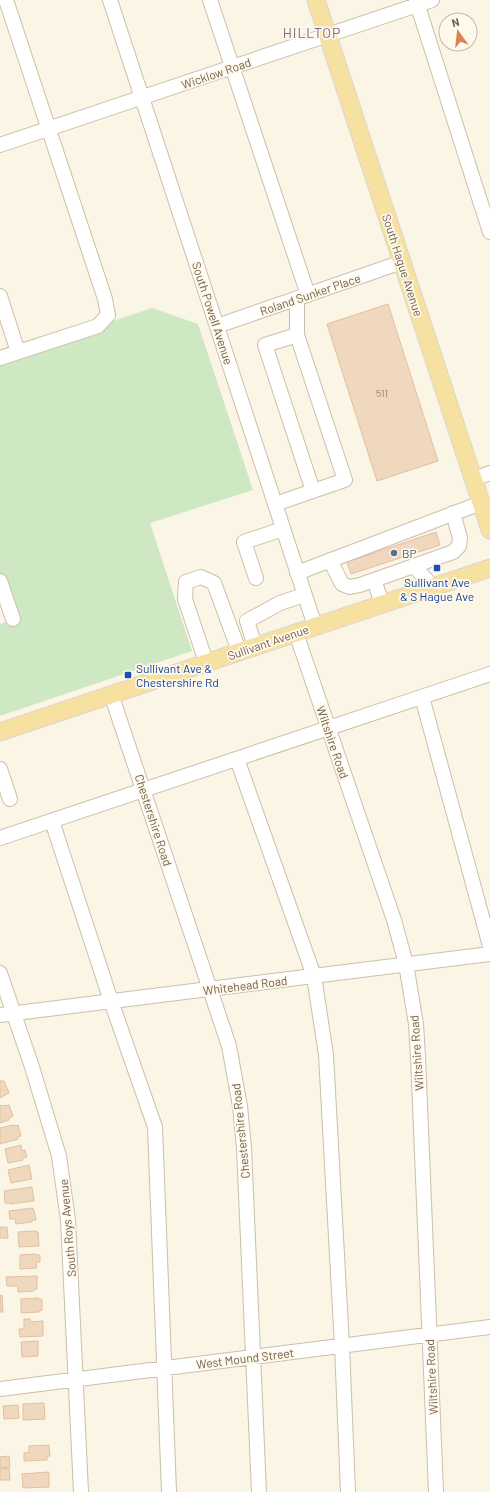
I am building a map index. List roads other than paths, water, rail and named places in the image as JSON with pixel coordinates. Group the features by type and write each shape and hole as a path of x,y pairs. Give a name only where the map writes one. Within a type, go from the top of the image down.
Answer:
{"main road":[{"name":"South Hague Avenue","path":"316,0 402,262 479,481 481,503 490,530"},
{"name":"Sullivant Avenue","path":"0,732 490,568"}],"street":[{"path":"0,358 98,326 108,315 105,299 6,0"},
{"name":"South Powell Avenue","path":"110,0 315,626"},
{"path":"210,0 302,297 297,335 345,480 275,504"},
{"name":"Wicklow Road","path":"0,145 328,35 417,2 432,0"},
{"path":"417,2 490,232"},
{"name":"Roland Sunker Place","path":"218,326 402,262"},
{"path":"0,296 18,352"},
{"path":"297,335 265,345 313,491"},
{"path":"479,481 490,472"},
{"path":"297,573 481,503"},
{"path":"330,560 342,584 350,587 453,552 459,546 460,538 453,514"},
{"path":"256,578 244,542 283,529"},
{"path":"414,566 433,587"},
{"path":"206,662 185,599 186,582 201,577 214,582 239,651"},
{"path":"374,580 382,603"},
{"path":"0,581 13,619"},
{"path":"255,646 247,621 280,603 304,595"},
{"name":"Wiltshire Road","path":"296,632 391,913 406,964 416,1024 436,1492"},
{"path":"0,838 490,674"},
{"name":"Chestershire Road","path":"111,694 229,1046 240,1106 248,1235 259,1492"},
{"path":"422,697 490,946"},
{"path":"237,759 314,976 326,1055 342,1346 348,1492"},
{"path":"0,769 10,799"},
{"path":"52,821 154,1127 169,1492"},
{"name":"Whitehead Road","path":"7,1014 490,954"},
{"name":"South Roys Avenue","path":"0,973 7,1014 32,1067 59,1156 64,1188 68,1220 81,1492"},
{"name":"West Mound Street","path":"0,1389 490,1327"}],"place":[{"name":"BP","path":"394,553"},
{"name":"Sullivant Ave & S Hague Ave","path":"437,568"},
{"name":"Sullivant Ave & Chestershire Rd","path":"128,675"}],"district":[{"name":"HILLTOP","path":"312,32"}]}
